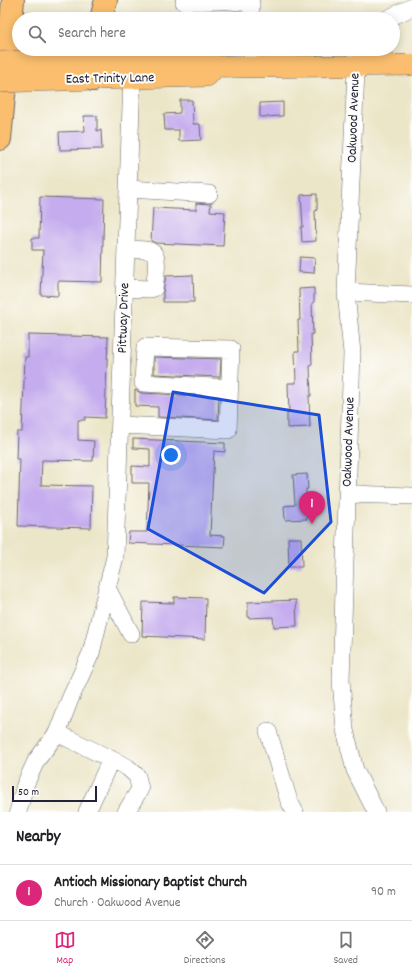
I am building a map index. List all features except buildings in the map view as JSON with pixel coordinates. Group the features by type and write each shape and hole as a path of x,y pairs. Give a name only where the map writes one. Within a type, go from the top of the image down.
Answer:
{"highway":[{"path":"0,139 13,0"},
{"path":"91,12 93,0"},
{"path":"103,12 106,0"},
{"path":"131,56 209,63"}],"main road":[{"name":"East Trinity Lane","path":"0,82 29,71 96,58 132,78 207,76 209,63"},
{"path":"209,63 253,58 356,58 412,64"},
{"name":"East Trinity Lane","path":"0,62 29,71"}],"street":[{"path":"184,2 219,0 251,3 251,12"},
{"path":"400,13 412,7"},
{"name":"Oakwood Avenue","path":"356,58 346,292 352,353 341,680 345,730 355,770 376,812"},
{"name":"Pittway Drive","path":"18,812 25,785 36,761 57,733 70,699 91,653 115,557 132,78"},
{"path":"129,189 209,194"},
{"path":"125,288 154,288 156,272 156,256 153,252 144,250 126,250"},
{"path":"346,292 412,295"},
{"path":"120,425 228,430 230,388 231,349 145,347 143,383 230,388"},
{"path":"348,494 412,496"},
{"path":"107,588 131,634"},
{"path":"268,731 288,801 294,812"},
{"path":"57,733 127,767 137,776 140,790 126,812"},
{"path":"87,812 111,759"}],"highlighted area":[{"path":"173,392 319,415 331,522 264,593 148,529"}],"place":[{"name":"Antioch Missionary Baptist Church","path":"312,524"}]}
